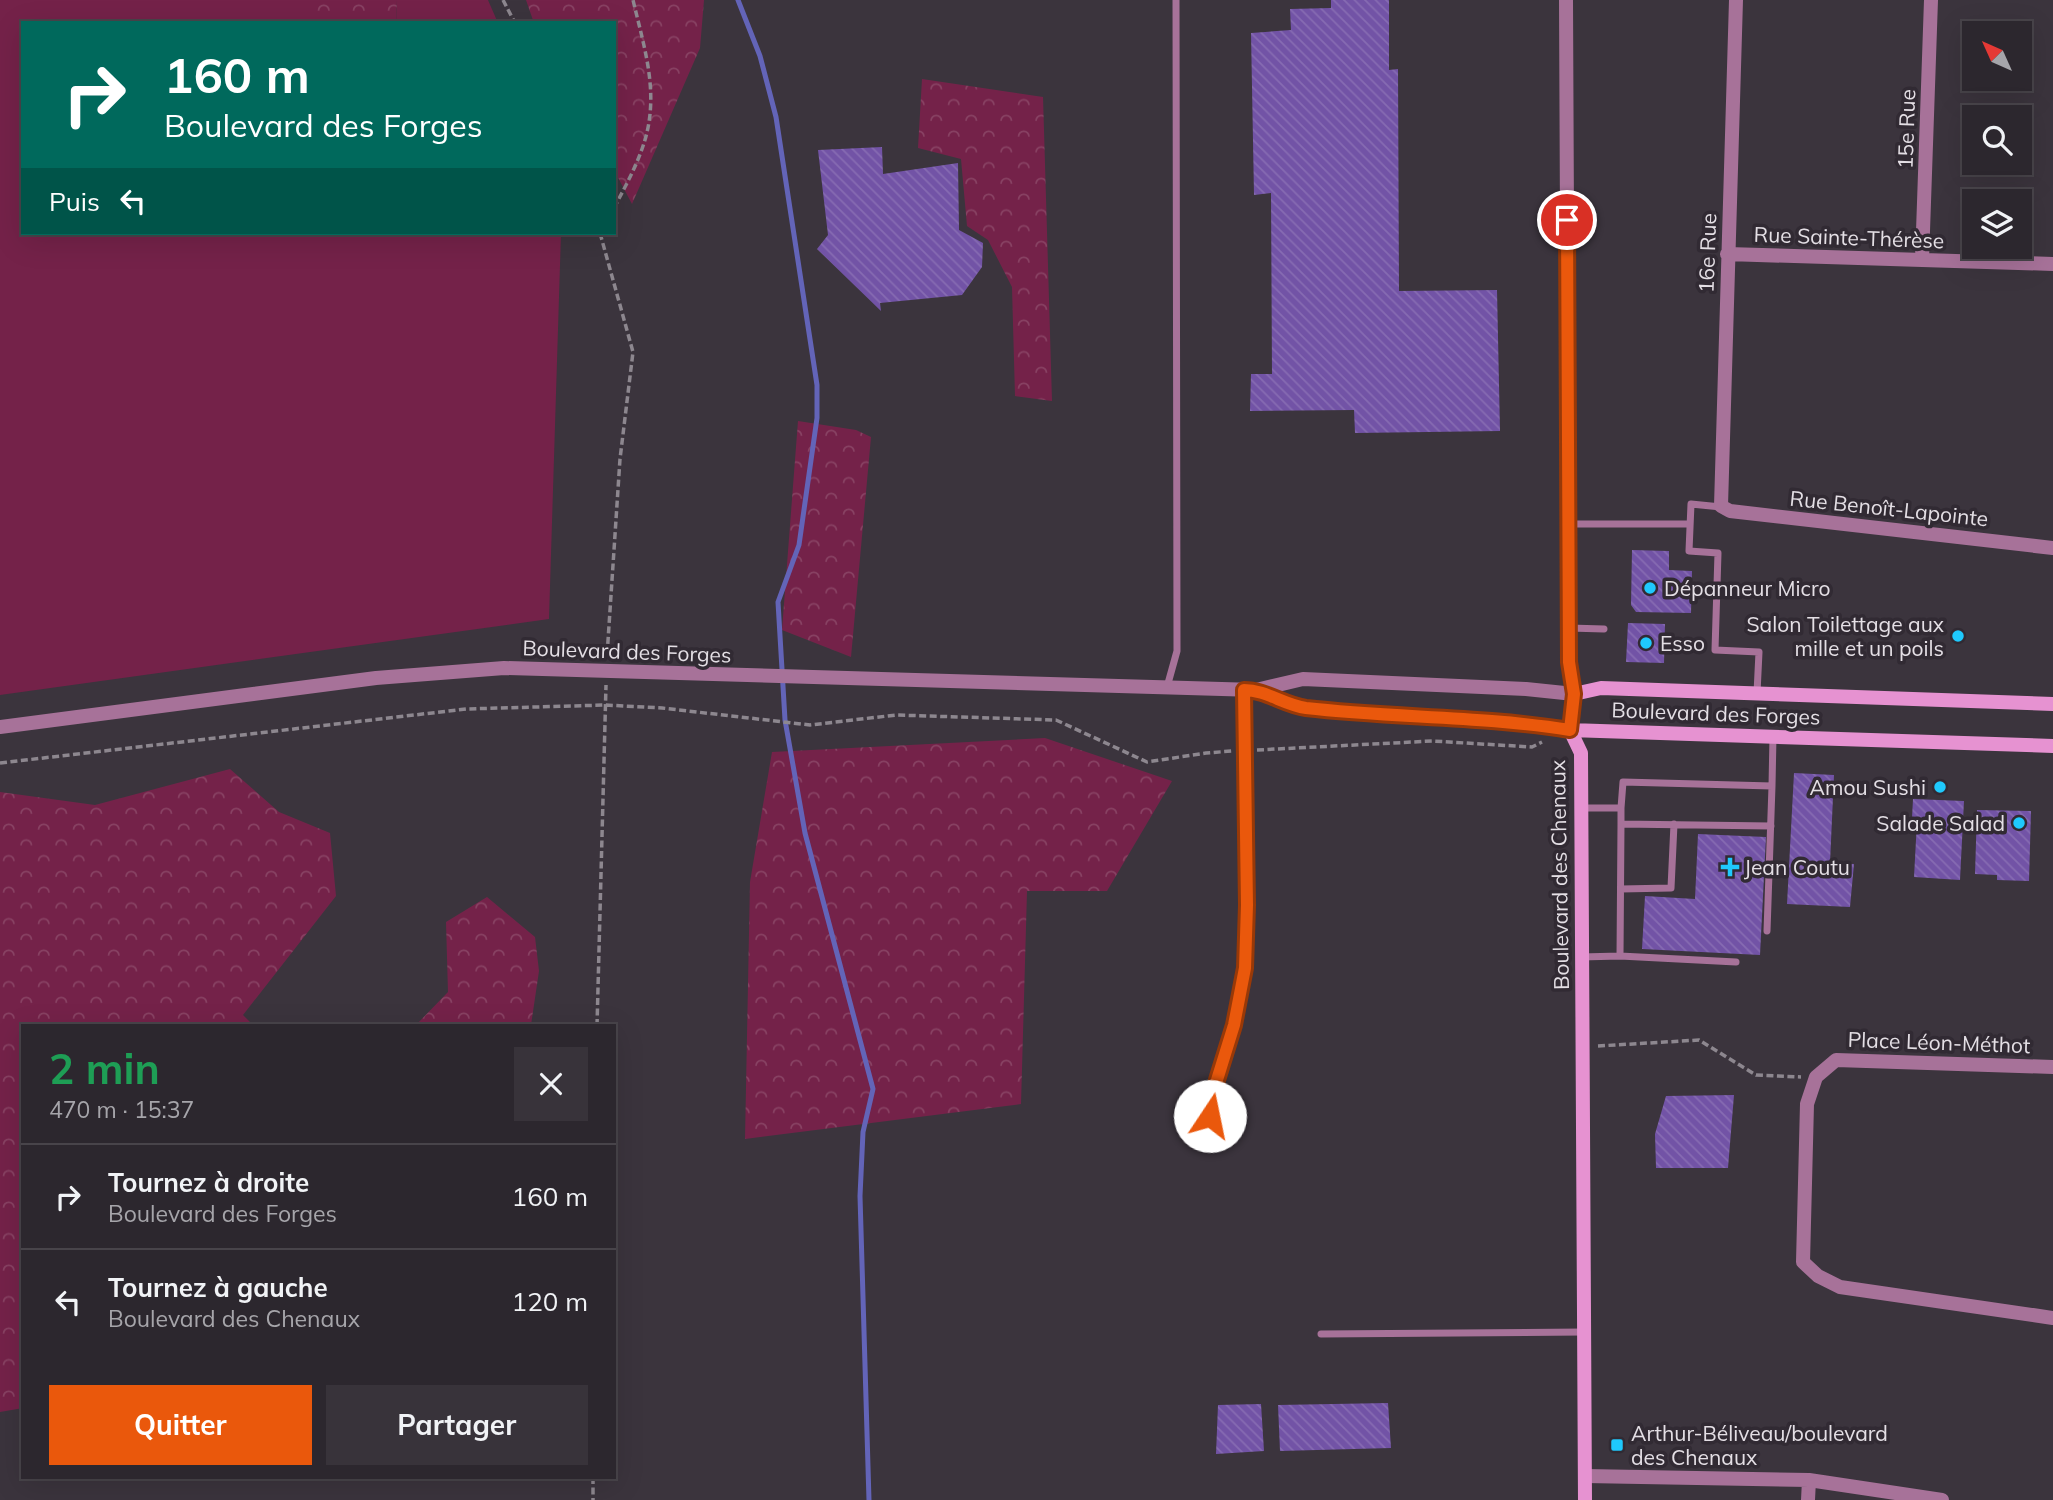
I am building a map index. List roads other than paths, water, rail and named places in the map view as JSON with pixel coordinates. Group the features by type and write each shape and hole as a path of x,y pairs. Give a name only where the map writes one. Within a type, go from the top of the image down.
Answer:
{"main road":[{"name":"Boulevard des Forges","path":"1574,694 1601,688 2053,704"},
{"name":"Boulevard des Chenaux","path":"1574,694 1570,730 1581,753 1585,1500"},
{"name":"Boulevard des Forges","path":"1570,730 2053,747"}],"street":[{"name":"Boulevard des Chenaux","path":"1566,0 1569,662 1574,694"},
{"name":"16e Rue","path":"1722,507 1719,499 1736,0"},
{"name":"15e Rue","path":"1922,260 1931,0"},
{"name":"Rue Sainte-Thérèse","path":"1727,254 2053,264"},
{"name":"Rue Benoît-Lapointe","path":"1722,507 1734,511 2053,548"},
{"name":"Boulevard des Forges","path":"0,727 407,675 504,668 1250,690 1303,679 1526,689 1574,694"},
{"name":"Boulevard des Forges","path":"1250,690 1301,707 1525,723 1570,730"},
{"name":"Place Léon-Méthot","path":"2053,1067 1836,1060 1816,1077 1807,1104 1803,1262 1818,1276 1840,1287 2053,1318"},
{"path":"1585,1476 1810,1480 1942,1500"},
{"path":"1808,1500 1810,1480"}],"lane":[{"path":"1167,687 1177,651 1176,0"},
{"path":"1722,507 1691,504 1689,551 1718,553 1715,650 1759,652 1758,693"},
{"path":"1568,523 1690,524"},
{"path":"1569,628 1604,629"},
{"path":"1210,1116 1217,1080 1234,1025 1245,968 1245,751 1250,690"},
{"path":"1767,931 1773,736"},
{"path":"1620,956 1623,782 1772,786"},
{"path":"1581,808 1621,808"},
{"path":"1621,824 1770,826"},
{"path":"1620,888 1671,888 1674,824"},
{"path":"1581,957 1620,956 1736,962"},
{"path":"1321,1334 1584,1332"}],"waterway":[{"path":"738,0 760,56 776,117 817,385 817,418 799,545 778,602 785,720 805,833 873,1089 863,1132 860,1196 869,1500"}],"place":[{"name":"Dépanneur Micro","path":"1650,588"},
{"name":"Salon Toilettage aux mille et un poils","path":"1958,636"},
{"name":"Esso","path":"1646,643"},
{"name":"Amou Sushi","path":"1940,787"},
{"name":"Salade Salad","path":"2019,823"},
{"name":"Jean Coutu","path":"1730,867"},
{"name":"Arthur-Béliveau/boulevard des Chenaux","path":"1617,1445"}]}
